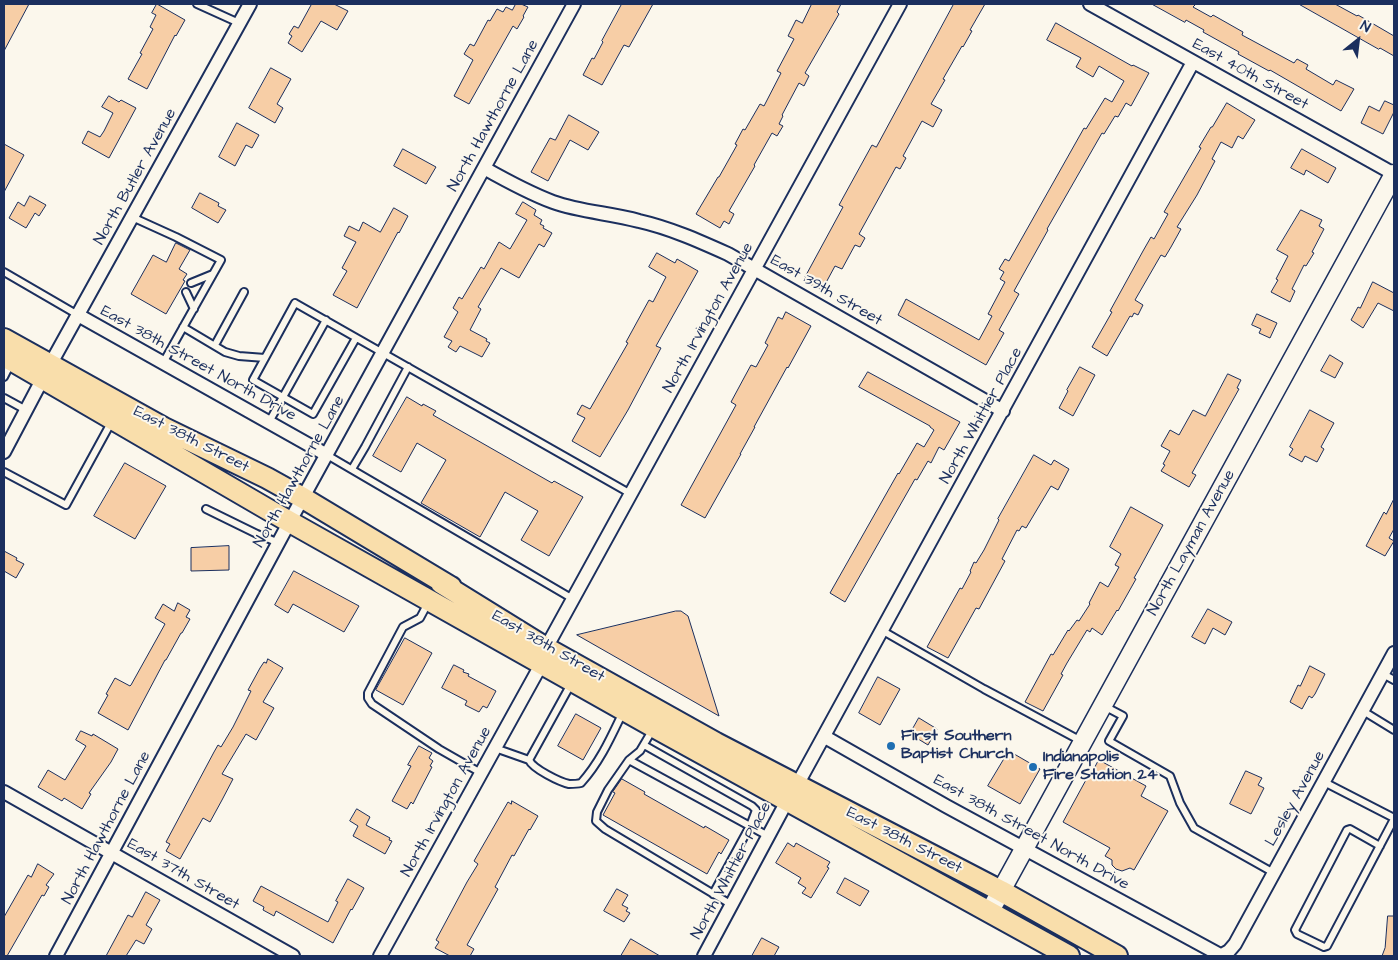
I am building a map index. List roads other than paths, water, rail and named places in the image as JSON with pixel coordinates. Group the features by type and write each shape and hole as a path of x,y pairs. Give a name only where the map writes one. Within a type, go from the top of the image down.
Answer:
{"main road":[{"name":"East 38th Street","path":"4,339 112,420 429,600 544,655 716,743 792,793 1007,923 1069,956"},
{"name":"East 38th Street","path":"6,365 46,372 267,478 451,587 441,584 544,655 573,681 654,727 1001,891 1117,956"}],"street":[{"name":"North Butler Avenue","path":"4,452 46,372 250,4"},
{"name":"North Hawthorne Lane","path":"56,956 290,521 574,4"},
{"name":"North Irvington Avenue","path":"380,956 495,748 573,599 900,4"},
{"name":"East 40th Street","path":"1090,4 1394,174"},
{"name":"North Whittier Place","path":"704,956 1193,62"},
{"name":"East 39th Street","path":"484,168 536,195 582,210 620,216 668,229 702,242 754,269 1003,410"},
{"name":"North Layman Avenue","path":"990,912 1394,174"},
{"name":"East 38th Street North Drive","path":"78,316 327,455"},
{"name":"Lesley Avenue","path":"1221,956 1235,944 1362,711 1389,677 1394,653"},
{"name":"East 38th Street North Drive","path":"825,737 946,806 1221,956"},
{"name":"East 37th Street","path":"4,792 293,956"}],"lane":[{"path":"198,4 240,23"},
{"path":"132,217 220,260 163,364"},
{"path":"4,272 78,316"},
{"path":"190,282 213,274"},
{"path":"186,292 194,308"},
{"path":"215,345 244,292"},
{"path":"356,338 313,414 253,380 295,303 631,494"},
{"path":"269,422 326,320"},
{"path":"183,327 226,352 239,356 264,358"},
{"path":"352,469 408,367"},
{"path":"4,398 26,410"},
{"path":"4,472 66,505 112,420"},
{"path":"327,455 573,599"},
{"path":"206,509 279,543"},
{"path":"429,600 420,618 403,628 368,693 368,698 372,704 481,773"},
{"path":"882,631 1083,742"},
{"path":"529,760 573,681"},
{"path":"1103,705 1123,716 1109,741 1170,776 1180,804 1194,828 1274,873"},
{"path":"495,748 529,760 531,765 567,784 581,783 592,771 624,709"},
{"path":"1362,711 1394,730"},
{"path":"654,727 640,751 629,760 608,790 597,812 596,821 605,829 732,905"},
{"path":"644,745 756,810 750,826 713,894"},
{"path":"629,760 769,837"},
{"path":"1324,782 1394,818 1380,846 1327,946 1324,947 1298,934 1295,930 1348,830 1350,829 1380,846"}],"place":[{"name":"First Southern Baptist Church","path":"891,746"},
{"name":"Indianapolis Fire Station 24","path":"1033,767"}]}
